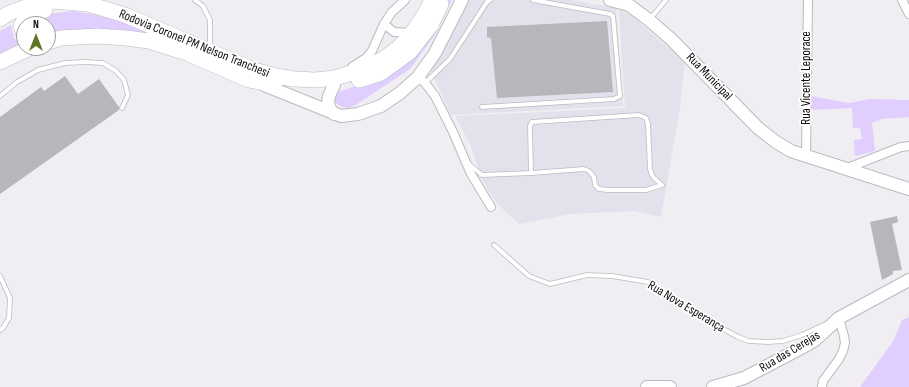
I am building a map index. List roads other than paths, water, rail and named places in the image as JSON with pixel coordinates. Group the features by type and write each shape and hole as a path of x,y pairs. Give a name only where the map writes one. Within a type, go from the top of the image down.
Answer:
{"highway":[{"name":"Rodovia Coronel PM Nelson Tranchesi","path":"0,18 9,13 37,3 53,1 88,4 125,15 254,70 294,79 335,82 383,59 398,48 412,33 425,14 440,1"},
{"name":"Rodovia Coronel PM Nelson Tranchesi","path":"56,40 97,36 149,41 187,54 249,80 305,88 335,82 362,80 380,73 410,52 431,25 440,1"},
{"path":"28,16 46,10 88,4"},
{"path":"0,62 16,55"}],"main road":[{"path":"249,80 341,116 358,114 380,106 422,80 462,0"},
{"name":"Rua Municipal","path":"610,0 629,5 671,38 758,128 776,142 791,151 909,189"},
{"path":"334,114 328,103 329,96 335,82"},
{"name":"Rua das Cerejas","path":"713,387 744,378 806,345 815,340 839,318 909,280"},
{"path":"647,387 670,387"}],"street":[{"path":"335,82 372,51 384,24 392,12 405,0"},
{"name":"Rua Vicente Leporace","path":"806,156 808,0"},
{"path":"902,0 909,14"},
{"path":"384,24 394,32 412,33"},
{"path":"422,80 436,96 471,174 491,207"},
{"path":"845,169 901,147 909,146"},
{"path":"822,387 823,381 844,351 844,336 839,318"}],"lane":[{"path":"195,0 203,6 210,20 210,51"},
{"path":"422,80 450,59 487,2 490,0"},
{"path":"482,107 614,100 620,96 613,16 610,14 533,0"},
{"path":"649,20 666,0"},
{"path":"0,96 17,82 38,70 66,63 103,63 116,71 124,80 128,95 122,108"},
{"path":"466,161 482,175 531,173 584,169 589,171 594,177 595,185 599,189 646,190 662,185 654,178 650,169 648,124 646,118 639,115 532,122 530,126 531,173"},
{"name":"Rua Nova Esperança","path":"494,245 529,276 550,284 587,275 612,276 648,282 676,304 738,337 749,341 783,341 802,335 839,318"},
{"path":"0,276 10,298 9,318 0,330"}]}
